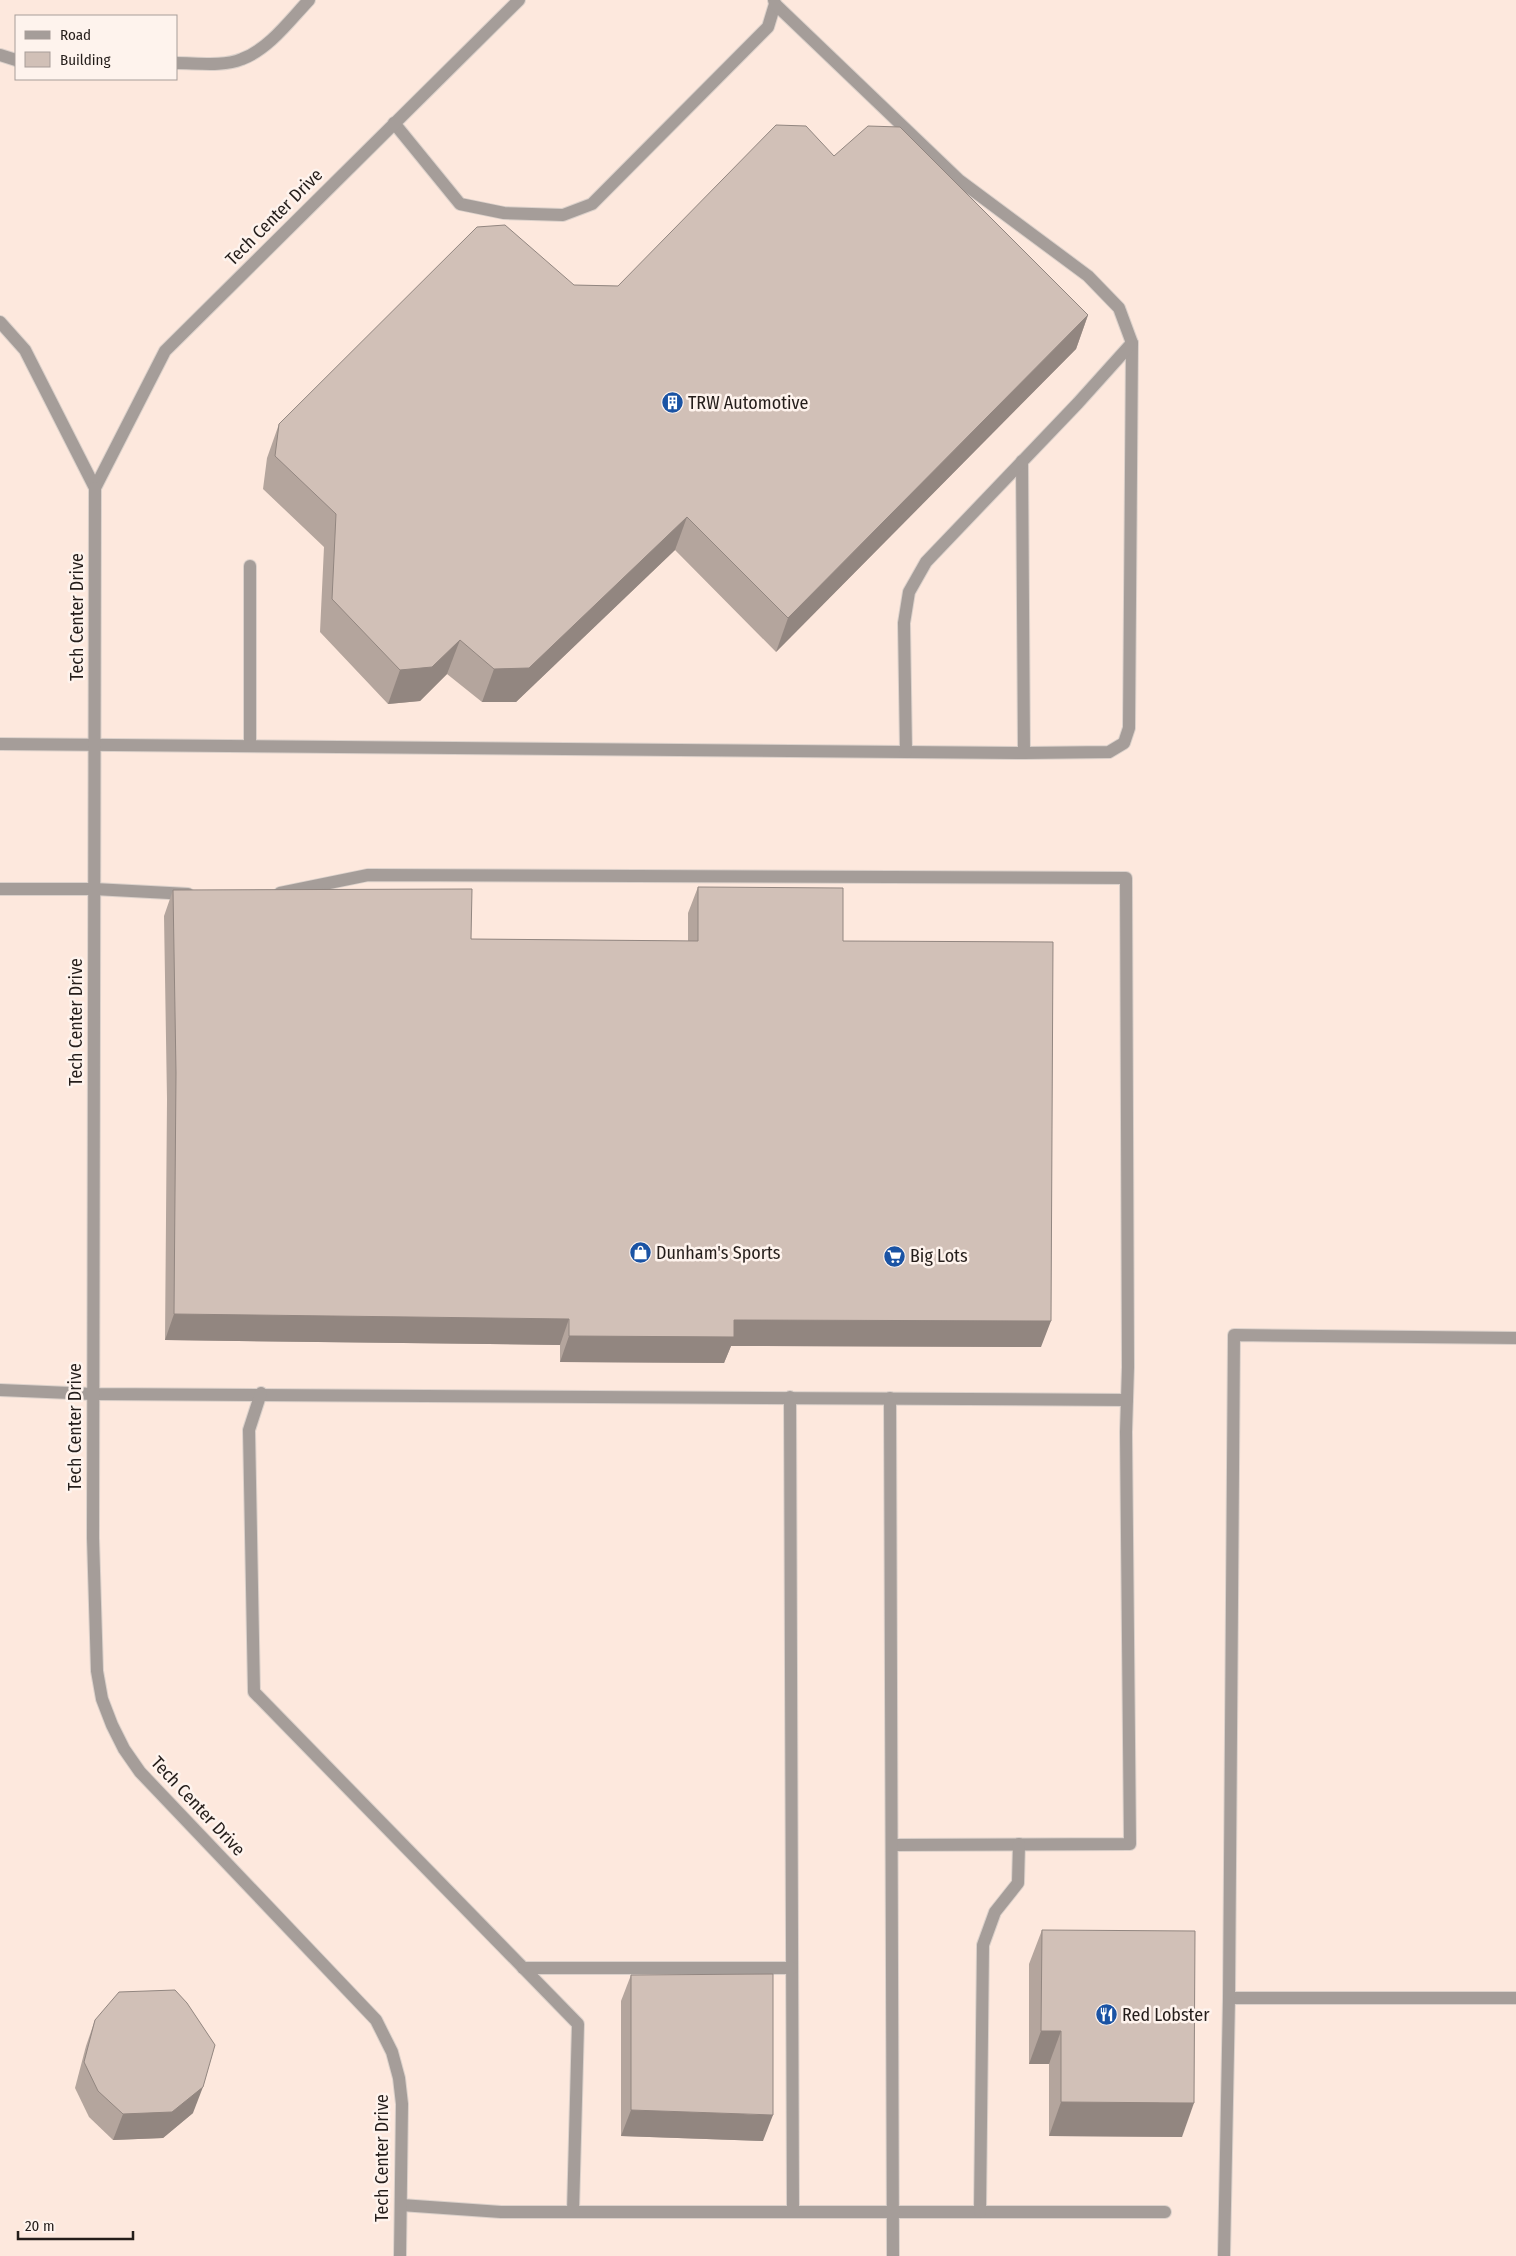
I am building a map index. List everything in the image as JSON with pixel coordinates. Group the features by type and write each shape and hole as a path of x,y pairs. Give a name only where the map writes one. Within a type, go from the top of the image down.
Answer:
{"street":[{"path":"178,63 218,64 241,60 260,50 309,0"},
{"name":"Tech Center Drive","path":"400,2256 402,2104 399,2078 392,2052 376,2020 140,1772 124,1749 112,1725 102,1698 97,1671 93,1538 95,488 165,351 518,0"},
{"path":"394,123 460,204 504,213 562,215 592,204 768,27 774,2"},
{"path":"0,744 1024,753 1109,752 1124,743 1129,728 1132,343 1119,308 1088,276 959,180 774,2"},
{"path":"0,55 15,60"},
{"name":"Tech Center Drive","path":"0,322 25,350 95,488"},
{"path":"906,752 904,623 909,592 926,562 1078,403 1132,343"},
{"path":"1022,461 1024,753"},
{"path":"250,566 250,745"},
{"path":"266,896 368,875 1126,878 1130,1844 893,1845"},
{"path":"0,889 94,889 199,895"},
{"path":"1224,2256 1229,1998 1234,1334 1516,1338"},
{"path":"0,1390 93,1394 261,1393 1127,1400"},
{"path":"261,1393 250,1430 254,1692 578,2024 573,2212"},
{"path":"790,1397 794,2212"},
{"path":"890,1398 894,2256"},
{"path":"980,2212 983,1944 995,1912 1018,1884 1019,1844"},
{"path":"523,1968 792,1968"},
{"path":"1229,1998 1516,1998"},
{"path":"401,2205 501,2212 1165,2212"}],"shaded area":[{"path":"0,0 1516,0 1516,2256 0,2256"}],"building":[{"name":"TRW Automotive","path":"776,125 806,126 834,156 868,126 900,127 1088,315 788,618 687,517 529,668 494,669 460,640 432,667 400,670 332,599 336,514 275,456 279,424 477,227 505,225 574,285 618,286"},
{"path":"698,887 843,888 843,941 1053,942 1051,1321 734,1320 734,1337 569,1336 569,1319 174,1314 176,1073 173,890 472,889 471,939 698,941"},
{"name":"Red Lobster","path":"1042,1930 1195,1931 1194,2103 1061,2102 1061,2031 1041,2031"},
{"path":"773,1974 773,2115 631,2110 631,1975"},
{"path":"175,1990 187,2003 215,2045 203,2087 172,2112 123,2114 98,2091 84,2062 95,2020 119,1992"}],"place":[{"name":"TRW Automotive","path":"672,403"},
{"name":"Dunham's Sports","path":"640,1253"},
{"name":"Big Lots","path":"894,1256"},
{"name":"Red Lobster","path":"1106,2015"}]}
